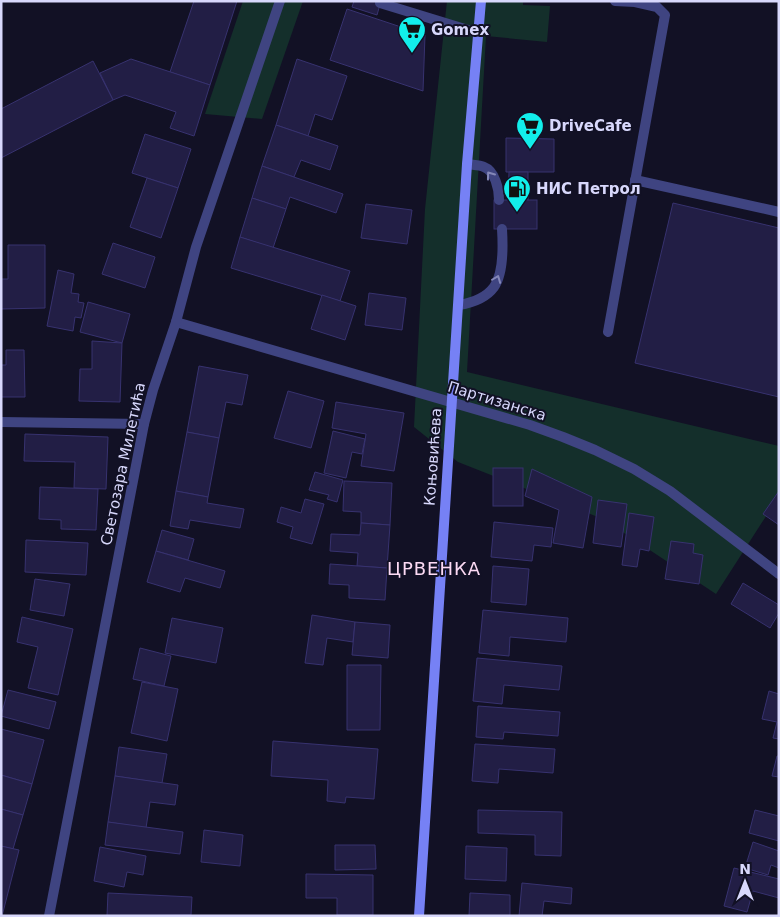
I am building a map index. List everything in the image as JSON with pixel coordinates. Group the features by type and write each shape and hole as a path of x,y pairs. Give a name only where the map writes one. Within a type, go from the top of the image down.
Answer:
{"main road":[{"name":"Коњовићева","path":"419,916 467,164 481,1"}],"street":[{"name":"Светозара Милетића","path":"50,916 144,424 153,390 176,322 196,247 280,1"},
{"path":"608,332 665,15 657,7 635,2 615,1"},
{"path":"380,3 478,33"},
{"path":"467,164 488,169 496,182 499,200"},
{"path":"635,180 779,212"},
{"path":"459,305 470,303 484,296 494,287 502,262 502,229"},
{"name":"Партизанска","path":"176,322 452,402 563,437 595,450 634,469 670,491 779,574"},
{"path":"1,422 144,424"}],"green space":[{"path":"243,1 303,1 262,119 205,114"},
{"path":"447,1 523,1 523,5 550,6 547,42 486,36 467,372 779,446 779,496 716,594 603,519 458,462 414,427 425,209"}],"building":[{"path":"194,1 237,1 210,85 170,72"},
{"path":"354,1 381,1 377,15 352,7"},
{"path":"347,9 425,35 423,91 330,60"},
{"path":"131,59 210,85 194,136 170,128 176,112 125,95 113,100 100,73"},
{"path":"297,59 347,76 332,120 315,114 308,136 276,125"},
{"path":"93,61 113,100 1,158 1,109"},
{"path":"276,125 338,146 330,170 301,160 294,177 262,166"},
{"path":"145,134 191,149 178,188 132,173"},
{"path":"506,138 554,139 554,172 506,172"},
{"path":"262,166 343,194 336,213 290,197 286,209 252,198"},
{"path":"509,172 528,172 528,200 508,200"},
{"path":"147,178 178,188 161,238 130,227"},
{"path":"252,198 286,209 273,248 240,237"},
{"path":"494,200 537,200 537,229 494,229"},
{"path":"673,203 779,228 779,397 635,363"},
{"path":"366,204 412,210 407,244 361,238"},
{"path":"240,237 350,271 340,301 231,268"},
{"path":"113,243 155,257 145,288 102,274"},
{"path":"8,245 45,245 45,308 1,309 1,279 8,279"},
{"path":"58,270 74,274 71,293 79,294 78,302 84,303 81,318 75,317 73,331 47,326"},
{"path":"369,293 406,298 402,330 365,325"},
{"path":"322,295 356,306 345,340 311,329"},
{"path":"88,302 130,314 122,343 80,332"},
{"path":"92,341 122,343 120,402 79,401 80,369 92,369"},
{"path":"6,350 24,350 25,397 1,397 1,365 6,365"},
{"path":"199,366 248,375 242,405 226,402 219,438 187,432"},
{"path":"288,391 324,401 311,448 274,438"},
{"path":"336,402 404,413 394,471 361,466 366,434 332,428"},
{"path":"333,431 365,439 362,454 352,452 346,478 324,473"},
{"path":"187,432 219,438 208,497 176,491"},
{"path":"25,434 108,437 106,489 74,488 75,462 24,461"},
{"path":"493,468 523,468 523,506 493,506"},
{"path":"532,469 592,497 583,548 553,543 559,510 525,496"},
{"path":"315,472 343,480 337,502 327,499 329,495 309,490"},
{"path":"344,481 392,483 390,525 361,523 361,512 343,511"},
{"path":"40,487 98,489 96,530 61,529 61,520 39,519"},
{"path":"176,491 208,497 207,503 244,509 240,528 190,520 188,529 170,526"},
{"path":"779,491 779,525 763,514"},
{"path":"305,499 324,504 312,544 290,538 293,527 277,522 281,507 301,513"},
{"path":"598,500 627,504 621,547 593,543"},
{"path":"629,513 654,517 649,551 640,549 637,567 622,565"},
{"path":"494,522 553,528 551,547 534,545 532,561 491,557"},
{"path":"361,523 390,525 387,568 357,566 358,553 330,551 331,534 360,535"},
{"path":"162,530 194,539 188,560 156,551"},
{"path":"26,540 88,543 86,575 25,572"},
{"path":"671,541 694,544 693,553 703,555 699,584 665,579"},
{"path":"156,551 225,571 220,588 185,578 180,592 147,582"},
{"path":"330,564 387,568 385,600 349,598 349,585 329,584"},
{"path":"493,566 529,569 526,605 491,602"},
{"path":"35,579 70,584 64,616 30,610"},
{"path":"743,583 779,605 779,613 770,628 731,604"},
{"path":"483,610 568,618 566,642 510,637 509,656 479,653"},
{"path":"312,615 355,622 353,642 327,638 323,665 305,663"},
{"path":"22,617 73,629 58,695 28,688 38,647 17,642"},
{"path":"172,618 223,628 216,663 165,653"},
{"path":"355,622 390,625 388,658 352,655"},
{"path":"140,648 171,656 164,686 133,679"},
{"path":"477,658 562,666 559,690 504,685 502,704 473,701"},
{"path":"347,665 381,665 380,730 347,730"},
{"path":"142,682 178,689 167,741 131,733"},
{"path":"8,690 56,702 49,729 1,716"},
{"path":"769,691 779,694 779,739 773,738 777,722 762,719"},
{"path":"478,706 560,712 558,736 504,732 503,739 476,737"},
{"path":"1,729 44,740 32,784 1,775"},
{"path":"273,741 378,749 374,799 346,797 345,803 327,801 328,780 271,776"},
{"path":"475,744 555,749 553,773 499,769 498,783 472,781"},
{"path":"119,747 167,754 162,783 115,776"},
{"path":"777,756 779,756 779,777 772,776"},
{"path":"1,775 32,784 23,815 1,809"},
{"path":"115,776 178,785 175,805 150,802 146,828 108,822"},
{"path":"1,809 23,815 13,849 1,846"},
{"path":"478,810 562,812 561,856 535,855 535,835 478,833"},
{"path":"755,810 779,816 779,841 749,833"},
{"path":"108,822 183,832 180,854 105,845"},
{"path":"204,830 243,835 240,866 201,862"},
{"path":"753,842 779,851 779,868 771,865 768,875 745,868"},
{"path":"335,845 375,845 376,869 335,870"},
{"path":"1,846 19,850 2,916 1,916"},
{"path":"466,846 507,848 506,881 465,879"},
{"path":"100,847 146,856 143,875 127,872 124,887 94,881"},
{"path":"734,868 779,879 779,898 753,891 747,912 724,906"},
{"path":"306,874 373,875 373,915 337,915 337,898 306,898"},
{"path":"522,883 572,888 571,904 544,901 542,916 519,916"},
{"path":"108,893 192,897 191,915 107,916"},
{"path":"470,893 510,895 510,916 469,916"}],"place":[{"name":"Gomex","path":"412,54"},
{"name":"DriveCafe","path":"530,150"},
{"name":"НИС Петрол","path":"517,213"}],"district":[{"name":"ЦРВЕНКА","path":"434,568"}]}
